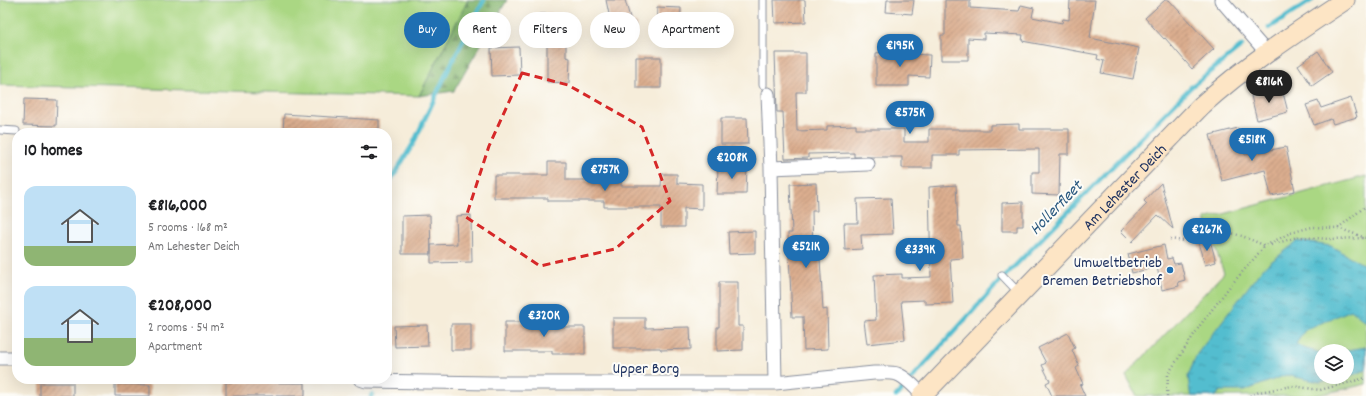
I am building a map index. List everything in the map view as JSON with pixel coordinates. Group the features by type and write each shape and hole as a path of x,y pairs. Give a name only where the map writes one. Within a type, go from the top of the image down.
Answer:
{"street":[{"path":"1221,0 1267,53"},
{"name":"Am Lehester Deich","path":"915,389 1021,294 1201,106 1225,84 1267,53 1345,0"},
{"path":"765,89 771,168 775,383"},
{"path":"771,168 868,164"},
{"path":"0,358 12,358"},
{"name":"Upper Borg","path":"392,381 775,383 874,373 898,374 915,389"}],"lane":[{"path":"763,0 765,89"},
{"path":"0,130 12,131"},
{"path":"1004,278 1021,294"}],"path":[{"path":"1338,228 1366,206"},
{"path":"1167,396 1168,374 1200,324 1226,290 1265,246 1290,233 1312,227 1338,228 1366,238"},
{"path":"1170,239 1183,240 1195,230 1216,229 1242,236 1265,246 1297,237 1330,239 1366,238"},
{"path":"1250,396 1259,392 1292,386 1320,390 1366,378"}],"highlighted area":[{"path":"522,73 568,85 642,127 670,201 615,249 540,266 466,217 489,146"}],"green space":[{"path":"0,0 468,0 462,12 458,12 458,20 450,35 450,12 404,12 404,48 444,48 419,96 0,85"},
{"path":"468,0 507,0 500,12 462,12"},
{"path":"458,20 458,48 479,48 454,91 419,96 444,48 450,48 450,35"},
{"path":"1366,176 1366,384 1314,396 1137,396 1126,375 1224,273 1205,219"}],"water":[{"path":"1298,241 1331,246 1366,266 1366,322 1351,310 1305,330 1296,344 1314,351 1314,381 1286,375 1244,391 1220,391 1216,396 1192,396 1190,393 1188,376 1197,354 1263,268"},
{"path":"1366,347 1366,370 1354,374 1354,349"}],"building":[{"path":"606,0 625,0 628,12 609,12"},
{"path":"774,0 805,0 806,22 775,23"},
{"path":"887,0 914,0 912,14 886,12"},
{"path":"945,0 970,0 970,8 1019,11 1021,5 1034,8 1032,17 1062,23 1063,19 1069,20 1070,0 1095,0 1090,38 1139,48 1133,79 1101,73 1104,61 1097,59 1098,55 1022,41 1023,35 984,33 984,39 968,38 968,60 941,60 941,35 945,35"},
{"path":"1165,0 1169,0 1214,49 1192,69 1145,18"},
{"path":"657,7 681,8 681,12 657,12"},
{"path":"519,47 520,75 492,76 491,48"},
{"path":"547,48 566,48 566,57 570,58 569,83 547,82"},
{"path":"900,50 900,53 908,52 909,54 930,55 929,77 909,76 909,86 876,86 876,53"},
{"path":"1318,51 1332,72 1312,86 1298,65"},
{"path":"775,53 806,53 806,92 796,92 797,131 827,130 827,126 856,125 856,129 904,129 904,142 929,142 929,129 990,130 990,125 1019,124 1019,129 1069,129 1069,154 1060,154 1059,195 1032,194 1032,172 1039,172 1039,149 959,150 959,155 932,155 932,168 902,168 902,157 854,157 854,153 808,154 808,158 785,159 783,112 777,112"},
{"path":"636,57 661,57 661,88 636,88"},
{"path":"1282,89 1288,112 1257,120 1251,96"},
{"path":"1351,98 1357,117 1333,124 1331,119 1314,125 1306,105 1318,101 1321,108"},
{"path":"24,99 57,100 56,126 23,125"},
{"path":"284,114 379,120 379,128 283,128"},
{"path":"721,118 747,118 748,144 721,144"},
{"path":"1238,128 1245,155 1286,147 1295,191 1271,196 1265,170 1222,181 1210,135"},
{"path":"548,162 566,162 566,180 604,180 604,168 621,168 621,186 661,186 662,174 677,174 677,183 702,184 702,209 684,208 684,227 661,227 661,207 604,207 604,201 548,201 548,198 494,198 494,175 548,175"},
{"path":"718,166 747,166 746,194 717,194"},
{"path":"816,183 817,211 812,211 813,259 820,259 823,310 827,309 828,349 804,350 803,317 792,317 788,233 792,233 790,184"},
{"path":"1161,183 1173,229 1158,215 1132,242 1121,231 1147,204 1144,201"},
{"path":"956,185 958,226 961,226 963,258 950,259 953,303 925,304 925,300 901,301 905,340 867,344 864,321 876,320 874,275 902,274 902,278 931,277 929,187"},
{"path":"891,198 893,234 861,235 862,249 845,250 844,223 858,223 857,199"},
{"path":"1023,202 1023,226 1017,226 1017,231 1002,231 1002,203"},
{"path":"430,215 431,254 402,254 402,216"},
{"path":"471,215 472,262 431,263 431,245 457,244 456,216"},
{"path":"755,231 755,253 729,254 728,232"},
{"path":"1210,240 1216,262 1205,265 1198,243"},
{"name":"Umweltbetrieb Bremen Betriebshof","path":"1164,245 1167,259 1172,258 1174,264 1181,263 1185,280 1178,282 1179,286 1162,290 1157,267 1132,273 1128,254"},
{"path":"719,282 738,282 738,326 743,326 743,350 717,351 717,327 719,327"},
{"path":"613,318 645,318 645,328 690,327 691,349 661,350 660,348 613,348"},
{"path":"505,322 539,322 539,327 585,327 585,354 552,354 552,351 505,351"},
{"path":"451,324 471,324 471,350 451,350"},
{"path":"427,325 428,346 395,347 394,326"},
{"path":"1068,333 1075,348 1072,350 1079,366 1076,368 1083,384 1080,385 1085,396 1052,396 1046,383 1050,381 1042,365 1046,363 1038,348"},
{"path":"40,384 73,384 73,396 40,396"},
{"path":"115,384 150,385 150,396 115,396"},
{"path":"226,384 305,384 305,396 226,396"}],"waterway":[{"path":"392,178 413,144 446,74 484,0"},
{"name":"Hollerfleet","path":"1269,28 1312,0"},
{"name":"Hollerfleet","path":"896,396 1000,281 1191,87 1242,46"}],"place":[{"name":"Umweltbetrieb Bremen Betriebshof","path":"1170,270"}]}
